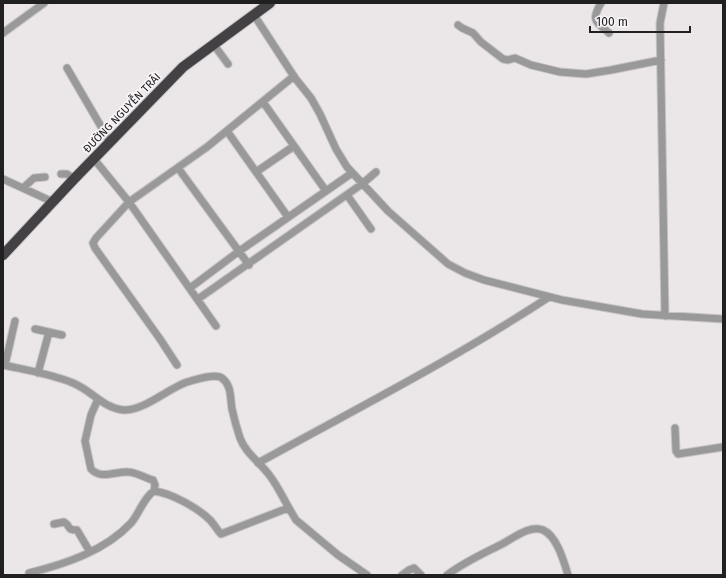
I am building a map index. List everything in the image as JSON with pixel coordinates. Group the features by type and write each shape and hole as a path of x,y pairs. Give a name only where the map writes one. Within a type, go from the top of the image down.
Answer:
{"highway":[{"name":"ĐƯỜNG NGUYỄN TRÃI","path":"3,253 183,68 270,3"}],"street":[{"path":"3,34 44,3"},
{"path":"601,3 595,13 595,17 597,22 609,33"},
{"path":"664,3 660,22 665,316"},
{"path":"254,15 317,109 336,149 347,167 388,211 448,264 465,273 484,280 549,297 642,314 723,320"},
{"path":"458,25 473,33 481,42 503,59 508,60 515,58 531,65 560,72 586,74 661,60"},
{"path":"214,45 228,64"},
{"path":"67,68 110,142"},
{"path":"177,365 95,248 93,242 129,202 207,147 294,76"},
{"path":"263,102 326,191"},
{"path":"227,131 288,217"},
{"path":"256,172 294,146"},
{"path":"94,159 129,202 216,326"},
{"path":"178,168 249,265"},
{"path":"198,299 249,265 347,195 376,172"},
{"path":"190,288 238,252 352,173"},
{"path":"62,174 67,174 74,179"},
{"path":"23,188 34,178 45,177"},
{"path":"3,179 53,202"},
{"path":"347,195 371,229"},
{"path":"258,463 435,366 516,319 549,297"},
{"path":"16,321 4,365 74,383 84,388 107,406 124,410 133,408 193,380 218,376 223,379 232,394 232,408 242,443 274,480 288,508 296,520 338,555 367,575"},
{"path":"35,328 62,335"},
{"path":"38,373 49,332"},
{"path":"29,573 49,568 90,552 110,542 121,534 134,520 150,494 154,491 155,485 153,480 134,473 128,472 107,475 94,472 91,469 85,441 91,415 98,399"},
{"path":"675,428 676,451 678,454 723,447"},
{"path":"154,491 176,498 199,512 210,520 222,534 288,508"},
{"path":"54,524 64,522 72,531 77,530 90,552"},
{"path":"447,575 462,564 500,546 517,535 533,529 543,530 552,537 558,548 568,575"},
{"path":"402,575 414,568 421,575"}]}
